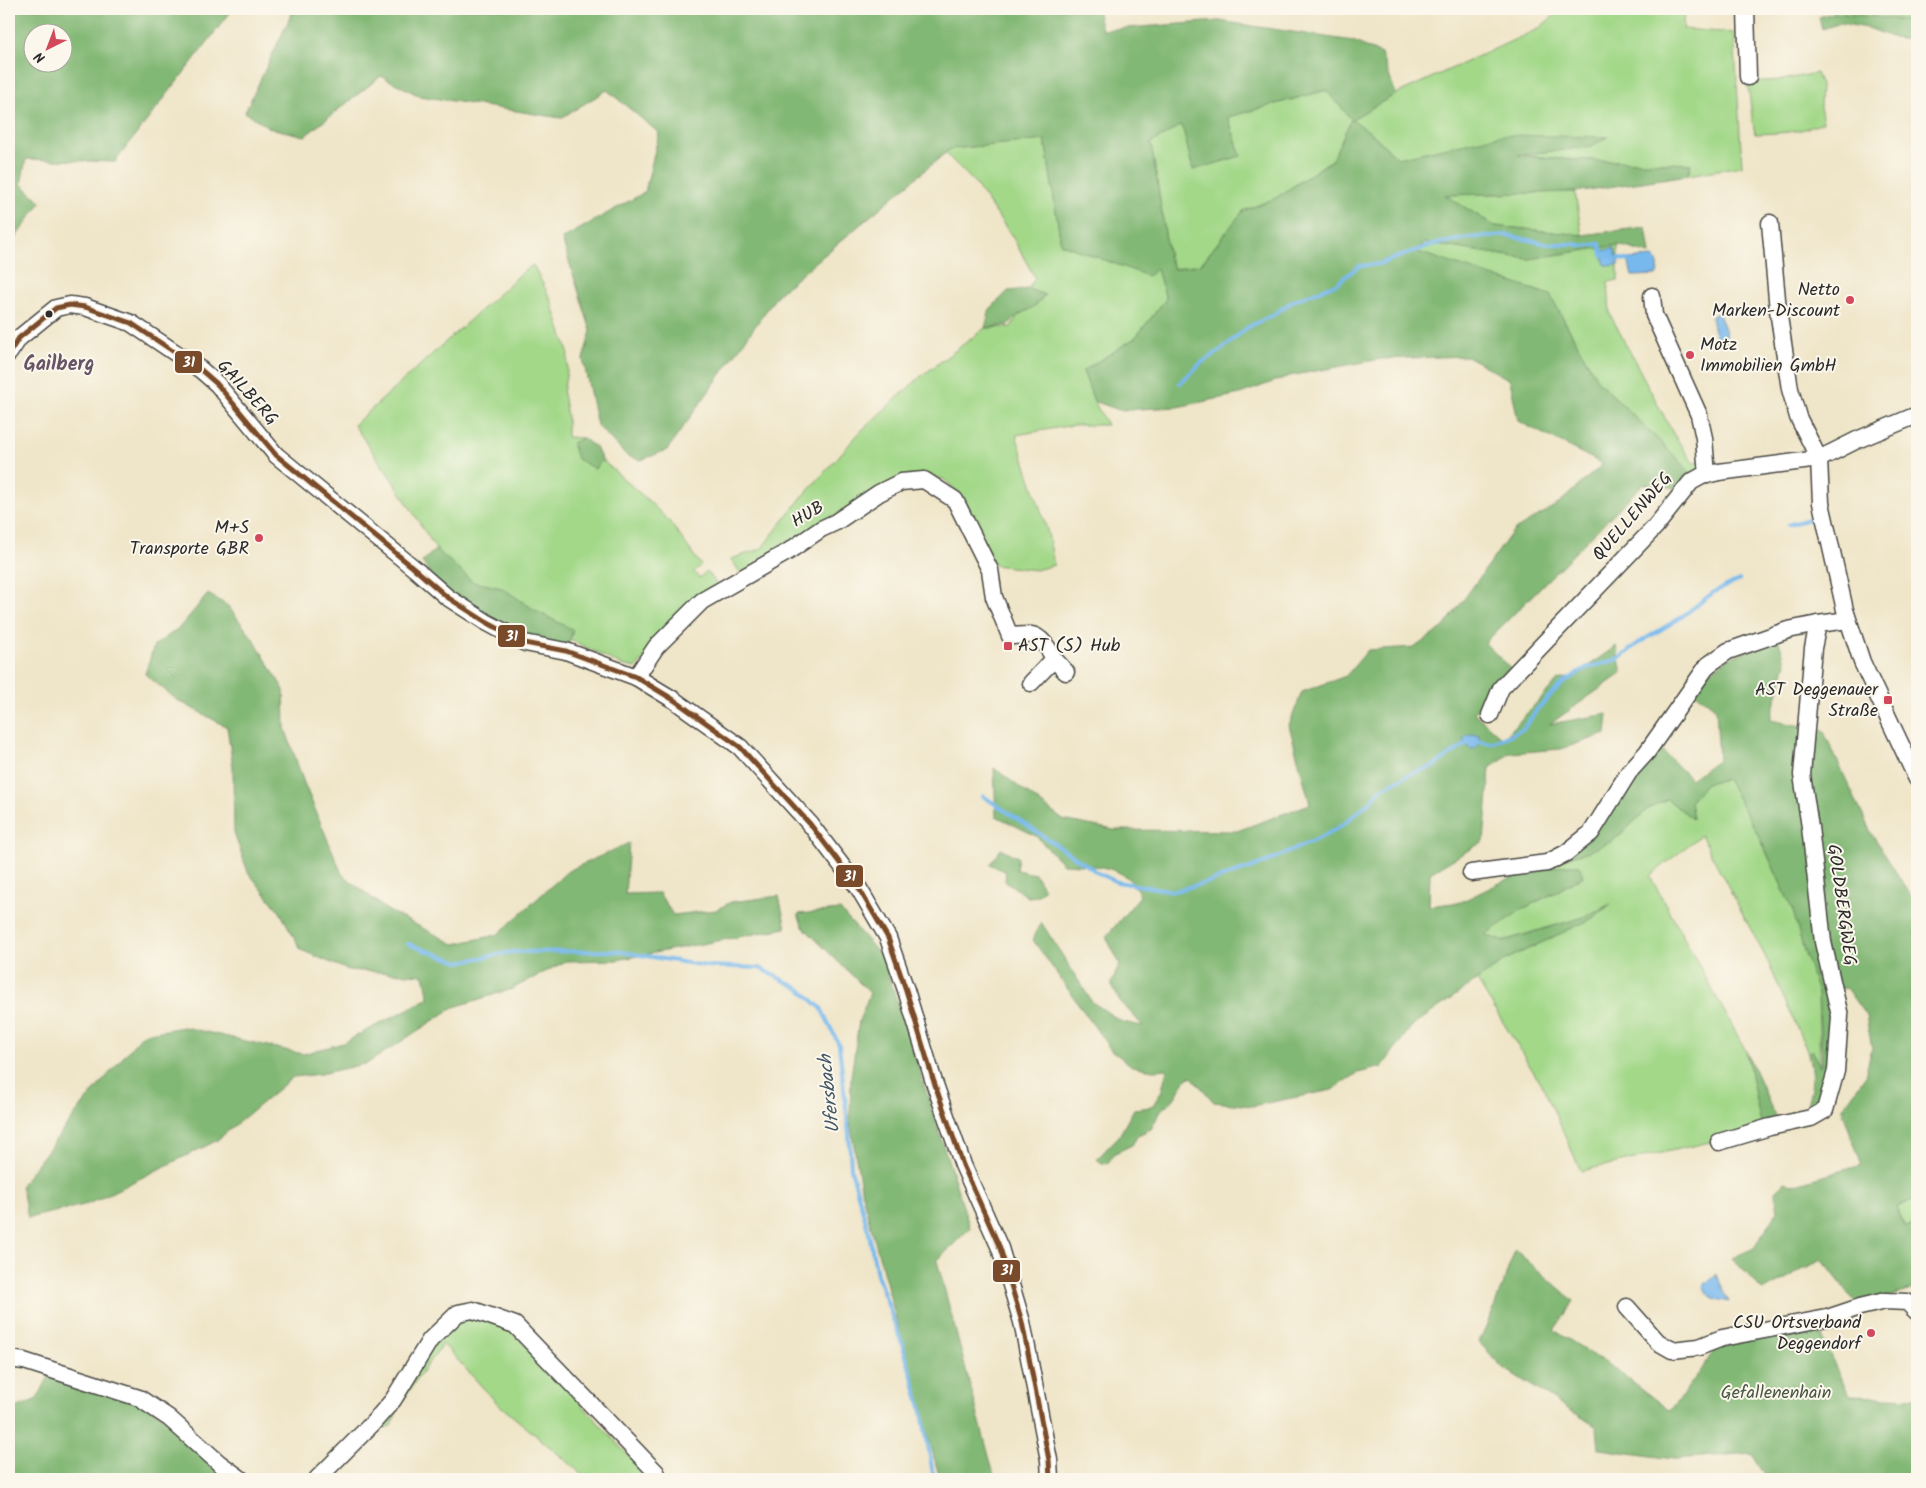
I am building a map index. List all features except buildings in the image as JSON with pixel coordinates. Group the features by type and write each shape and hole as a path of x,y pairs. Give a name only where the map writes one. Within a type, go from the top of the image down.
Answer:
{"street":[{"path":"1746,9 1748,76"},
{"path":"1770,224 1778,310 1790,389 1798,417 1819,460 1821,503 1832,561 1862,662 1917,779"},
{"path":"1652,296 1654,315 1700,415 1704,438 1706,475"},
{"name":"GAILBERG","path":"9,353 19,338 56,308 70,305 85,307 131,324 201,370 216,384 276,455 447,597 486,622 525,643 566,651 636,676 674,700 740,747 816,832 858,887 888,938 957,1148 1000,1248 1022,1322 1050,1479"},
{"name":"QUELLENWEG","path":"1490,715 1502,688 1655,527 1690,482 1706,475 1819,460 1857,440 1917,415"},
{"name":"HUB","path":"636,676 656,647 702,602 821,529 836,522 879,493 901,482 924,480 955,500 990,570 994,596 1010,636 1028,634 1036,637 1044,642 1054,658"},
{"path":"1471,873 1547,863 1566,853 1591,833 1630,772 1647,752 1708,665 1728,651 1788,630 1848,620"},
{"name":"GOLDBERGWEG","path":"1719,1142 1770,1127 1811,1118 1825,1110 1836,1071 1840,1016 1823,942 1802,775 1812,648 1818,624"},
{"path":"1031,683 1054,658 1066,672"},
{"path":"1627,1307 1658,1342 1672,1350 1699,1347 1722,1338 1827,1318 1885,1301 1907,1302 1917,1312"},
{"path":"317,1479 372,1424 393,1400 430,1340 458,1313 473,1310 515,1325 656,1472 659,1479"},
{"path":"9,1359 24,1361 139,1398 169,1418 219,1463 241,1479"}],"green space":[{"path":"9,9 233,9 115,162 26,159 21,184 41,202 11,244 9,241"},
{"path":"294,9 1097,9 1102,30 1219,21 1353,41 1381,54 1396,94 1352,119 1371,133 1398,158 1502,135 1608,137 1589,147 1518,155 1562,159 1691,164 1688,175 1575,192 1445,195 1495,226 1582,235 1646,227 1650,254 1618,245 1529,259 1425,243 1415,251 1550,295 1598,381 1693,474 1675,488 1643,484 1485,643 1513,671 1474,713 1503,739 1558,680 1573,677 1616,646 1622,673 1550,724 1608,714 1606,734 1561,749 1510,753 1490,768 1484,841 1430,873 1429,906 1461,902 1508,879 1535,871 1565,865 1579,865 1583,876 1524,908 1485,935 1503,941 1581,918 1611,904 1591,919 1507,959 1411,1027 1382,1067 1358,1073 1332,1090 1252,1106 1214,1102 1191,1076 1184,1082 1174,1099 1161,1110 1151,1129 1138,1135 1132,1145 1115,1153 1107,1164 1102,1163 1097,1159 1119,1136 1134,1109 1152,1107 1162,1090 1167,1069 1153,1070 1132,1066 1111,1050 1033,940 1041,922 1092,1002 1122,1022 1143,1026 1120,1001 1111,984 1120,964 1106,937 1140,896 1127,877 1118,872 1097,866 1063,864 1036,836 996,816 994,768 1063,820 1114,830 1237,831 1310,804 1289,725 1302,692 1346,676 1368,650 1415,647 1444,627 1513,531 1558,504 1603,464 1518,421 1510,380 1467,356 1380,359 1289,376 1240,394 1177,407 1119,410 1094,401 1083,371 1135,338 1166,299 1157,269 1148,276 1061,244 1045,140 950,149 778,294 667,450 641,460 627,456 597,425 583,359 591,331 562,239 645,192 659,133 607,90 561,118 420,96 381,76 305,136 270,128 245,112","holes":["1326,90 1351,119 1332,160 1276,198 1243,211 1201,264 1174,269 1169,259 1151,143 1182,125 1193,170 1241,156 1228,117"]},
{"path":"1562,9 1684,9 1683,29 1734,33 1742,166 1688,175 1691,164 1562,159 1515,154 1589,147 1607,137 1441,149 1398,158 1371,133 1276,198 1243,211 1201,264 1174,269 1169,259 1151,142 1182,124 1193,170 1240,156 1228,117 1327,90 1351,119 1396,94 1538,29"},
{"path":"1834,9 1909,9 1917,16 1917,21 1832,13"},
{"path":"1832,13 1917,21 1917,41 1894,38 1871,29 1841,23 1822,29 1819,17"},
{"path":"1816,73 1821,85 1820,107 1823,122 1799,130 1755,134 1747,82 1782,80"},
{"path":"1045,140 1061,244 1157,269 1166,299 1135,338 1083,371 1094,401 1107,425 1074,425 1016,435 1048,533 1054,565 1036,570 994,565 962,496 945,480 930,475 741,574 731,559 761,549 798,502 862,430 919,378 985,328 1011,327 1017,316 1035,306 1044,295 1028,289 1035,278 1012,236 974,182 945,153 950,149"},
{"path":"1575,192 1582,235 1495,226 1444,195"},
{"path":"1424,243 1529,259 1618,245 1618,280 1608,282 1610,314 1674,435 1693,463 1702,460 1702,467 1693,474 1598,381 1550,295 1415,252"},
{"path":"533,265 551,300 568,352 563,393 567,417 567,437 583,438 573,443 595,469 602,460 650,502 669,521 701,565 694,572 699,578 707,571 716,583 636,668 621,665 570,639 573,630 536,611 502,588 473,582 436,549 397,487 354,425 524,271"},
{"path":"1028,289 1045,295 1035,306 1017,316 1008,325 985,328 990,309 1008,291"},
{"path":"583,438 596,448 602,460 595,469 577,459 572,443"},
{"path":"436,549 473,582 502,588 536,611 573,630 566,651 525,643 447,597 422,562"},
{"path":"208,594 228,606 254,640 284,690 285,728 304,783 342,874 387,910 454,944 497,935 568,871 629,843 625,894 659,893 673,915 716,910 731,902 779,896 786,928 617,960 566,961 512,989 454,1007 368,1063 320,1074 293,1077 216,1141 88,1204 28,1218 21,1185 84,1103 143,1034 184,1027 303,1054 343,1043 429,998 424,975 348,970 301,950 280,912 248,872 234,833 233,767 227,727 177,700 145,674 154,646 180,627"},
{"path":"1778,639 1786,663 1770,720 1823,730 1871,833 1917,905 1917,1198 1897,1207 1904,1227 1917,1226 1917,1288 1859,1307 1822,1259 1763,1291 1732,1258 1754,1248 1778,1211 1775,1191 1784,1182 1792,1185 1862,1165 1842,1110 1865,1076 1872,1048 1866,1016 1846,988 1833,989 1839,1015 1825,1109 1811,1116 1807,1105 1812,1079 1808,1053 1811,1050 1820,1066 1822,1061 1818,993 1793,911 1761,840 1727,779 1706,783 1690,802 1693,819 1667,799 1648,809 1614,840 1590,851 1565,858 1635,771 1660,748 1691,779 1719,759 1716,709 1696,693 1704,675 1731,657"},
{"path":"1727,779 1761,840 1793,911 1818,993 1820,1067 1811,1050 1808,1053 1767,960 1701,835 1650,876 1746,1051 1761,1124 1719,1140 1581,1171 1544,1089 1477,980 1507,959 1591,919 1608,906 1581,918 1503,941 1484,935 1524,908 1583,876 1535,870 1614,840 1648,809 1667,799 1693,819 1690,802 1706,782"},
{"path":"1001,849 1018,857 1016,870 1035,874 1044,889 1037,896 1028,897 1005,881 1006,872 990,864"},
{"path":"840,910 883,958 970,1228 937,1261 995,1479 940,1479 862,1194 850,1121 851,1077 859,1021 870,993 803,927 798,914"},
{"path":"1746,1051 1776,1118 1761,1124"},
{"path":"1917,1198 1917,1226 1904,1227 1897,1207"},
{"name":"Gefallenenhain","path":"1515,1250 1574,1301 1554,1330 1618,1371 1670,1411 1705,1365 1721,1337 1814,1320 1849,1396 1917,1398 1917,1479 1767,1479 1751,1453 1674,1459 1599,1449 1597,1427 1502,1367 1479,1342 1494,1308"},
{"path":"472,1315 508,1328 546,1366 650,1479 585,1479 575,1468 497,1403 443,1344 407,1393 391,1426 375,1430 376,1426 388,1418 393,1406 433,1344 457,1320"},
{"path":"53,1369 139,1398 241,1479 9,1479 9,1411 37,1399"}],"water":[{"path":"1614,248 1619,264 1613,266 1605,265 1601,251"},
{"path":"1654,257 1658,266 1657,275 1632,276 1628,259"},
{"path":"1718,312 1725,329 1726,341 1723,345 1716,336 1711,317"},
{"path":"1471,734 1479,735 1480,741 1476,748 1471,749 1466,745 1463,738"},
{"path":"1716,1274 1729,1302 1710,1296 1703,1286"}],"waterway":[{"path":"1180,383 1201,363 1221,350 1248,327 1273,315 1293,301 1336,284 1359,266 1379,264 1431,245 1468,238 1506,235 1547,244 1575,244 1583,246 1600,244 1602,255"},
{"path":"1613,258 1633,261"},
{"path":"1788,525 1812,518"},
{"path":"1477,741 1492,743 1523,729 1539,707 1562,684 1586,668 1619,659 1637,644 1680,618 1714,592 1739,580"},
{"path":"983,796 1100,874 1117,882 1174,891 1209,882 1264,863 1324,836 1341,826 1372,800 1381,789 1412,773 1432,767 1468,743"},
{"name":"Ufersbach","path":"408,944 459,962 512,952 616,951 706,966 760,968 800,989 821,1008 839,1045 851,1169 869,1234 877,1275 902,1343 921,1407 934,1479"}],"transit line":[{"name":"31","path":"9,353 19,338 56,308 70,305 85,307 131,323 201,370 217,384 276,455 447,597 486,622 525,643 566,651 636,677 674,700 740,747 810,824 858,887 888,938 933,1079 963,1165 1000,1248 1022,1322 1049,1460 1050,1479"}],"place":[{"name":"Netto Marken-Discount","path":"1850,300"},
{"name":"Motz Immobilien GmbH","path":"1690,355"},
{"name":"M+S Transporte GBR","path":"259,538"},
{"name":"AST (S) Hub","path":"1008,646"},
{"name":"AST Deggenauer Straße","path":"1888,700"},
{"name":"CSU Ortsverband Deggendorf","path":"1871,1333"}],"district":[{"name":"Gailberg","path":"59,365"}]}
